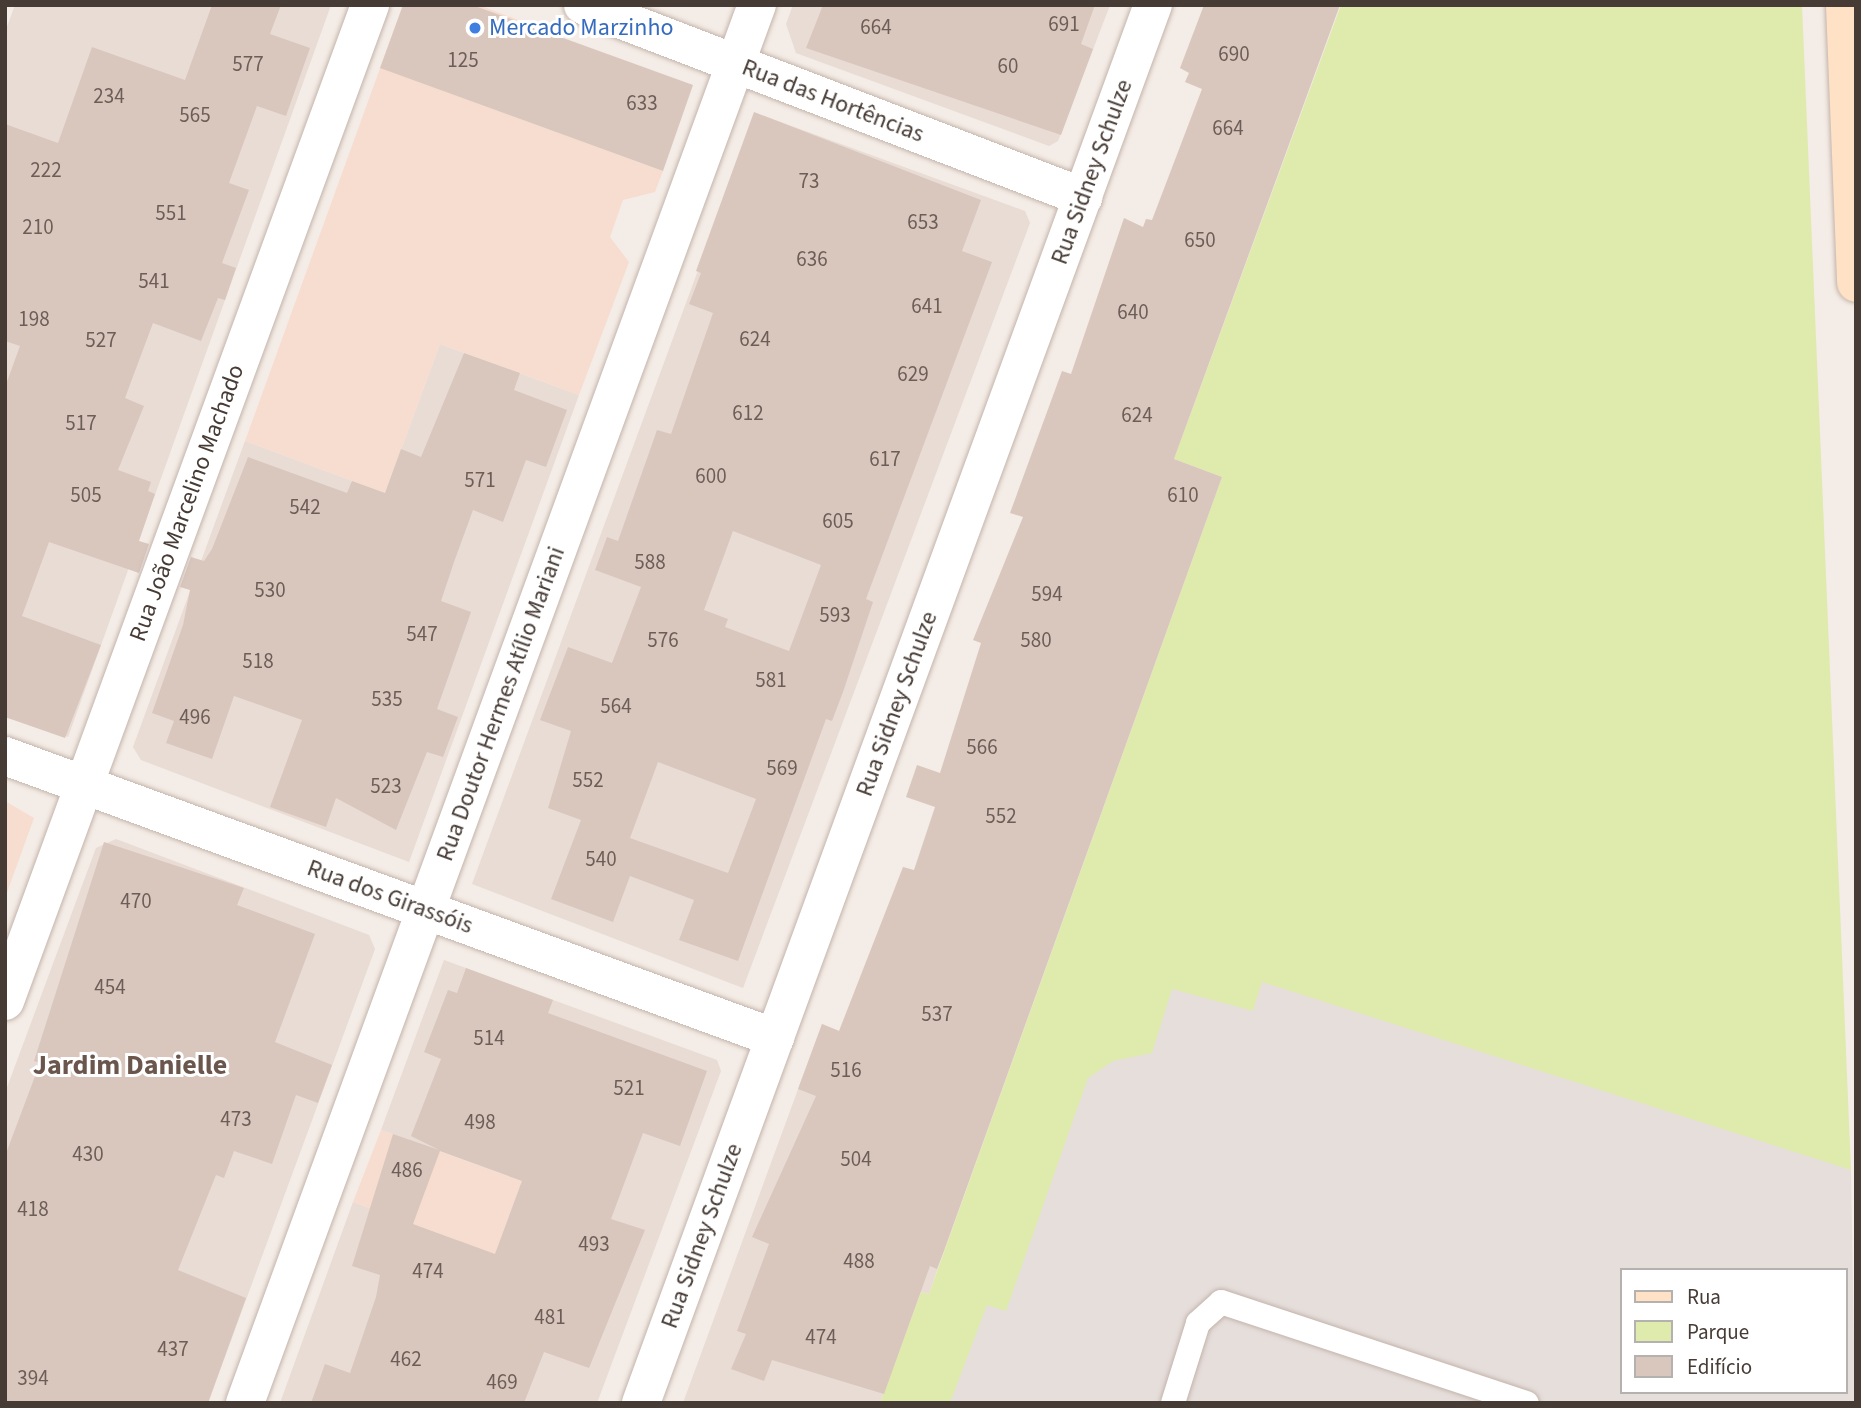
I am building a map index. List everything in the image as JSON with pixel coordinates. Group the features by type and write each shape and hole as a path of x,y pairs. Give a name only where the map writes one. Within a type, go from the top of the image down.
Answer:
{"main road":[{"path":"1845,5 1856,283"}],"street":[{"name":"Rua João Marcelino Machado","path":"5,1000 370,5"},
{"name":"Rua das Hortências","path":"583,5 1083,197"},
{"name":"Rua Doutor Hermes Atílio Mariani","path":"245,1403 757,5"},
{"name":"Rua Sidney Schulze","path":"641,1403 1153,5"},
{"name":"Rua dos Girassóis","path":"5,756 775,1038"}],"lane":[{"path":"1173,1403 1198,1323 1221,1302 1527,1403"}],"shaded area":[{"path":"15,5 331,5 68,737 5,717 5,32"},
{"path":"403,5 479,5 552,33 521,119 663,171 655,192 623,200 610,237 629,262 579,395 440,344 385,493 245,441"},
{"path":"793,5 1110,5 1058,141 1049,146 796,53 786,24"},
{"path":"756,113 1025,211 1030,223 743,988 472,884"},
{"path":"440,344 579,395 409,862 141,760 133,747 245,441 385,493"},
{"path":"5,801 34,818 5,898"},
{"path":"116,839 369,935 375,949 208,1403 5,1403 5,1093 96,848"},
{"path":"1103,916 1851,1170 1855,1403 929,1403"},
{"path":"444,960 717,1060 721,1071 597,1403 280,1403 353,1202 458,1241 522,1181 381,1130"},
{"path":"822,1024 839,1031 945,1247 929,1294 921,1292 880,1403 683,1403"},
{"path":"381,1130 522,1181 495,1254 353,1202"}],"green space":[{"path":"1341,5 1802,5 1851,1170 1262,982 1253,1011 1172,989 1152,1053 1113,1061 1088,1078 1006,1311 987,1305 950,1403 880,1403 921,1292 929,1294 1222,477 1174,459"}],"building":[{"path":"212,5 281,5 270,34 310,48 286,116 257,106 229,183 249,190 222,263 236,268 225,300 218,298 201,341 153,323 125,398 144,406 118,470 151,482 148,491 155,494 139,541 149,544 139,573 49,542 22,616 101,645 65,738 5,717 5,387 20,346 5,341 5,124 58,143 92,47 185,80"},
{"path":"403,5 472,5 693,85 663,171 380,68"},
{"path":"823,5 1095,5 1081,44 1093,49 1061,135 806,48"},
{"path":"1204,5 1340,5 1174,459 1222,477 944,1251 937,1269 930,1266 884,1394 772,1360 764,1381 731,1369 746,1334 737,1331 769,1244 752,1237 816,1096 798,1089 822,1024 839,1031 903,867 914,870 935,807 906,797 917,765 940,773 981,643 973,640 1023,517 1010,513 1062,371 1071,374 1124,218 1143,227 1146,219 1152,220 1202,89 1185,82 1189,73 1180,68"},
{"path":"754,112 981,200 962,251 992,262 866,599 873,602 843,692 832,721 826,719 738,961 679,940 694,900 630,876 613,922 551,899 581,820 548,808 571,731 540,720 568,647 612,663 641,587 595,570 607,537 618,541 657,430 671,434 713,313 689,304 701,273 696,271","holes":["733,531 821,565 789,651 725,627 728,619 704,610","658,762 756,799 728,873 630,838"]},
{"path":"464,353 520,373 514,390 567,410 546,467 526,460 503,522 473,510 454,562 441,601 471,612 437,709 458,717 443,757 427,752 396,830 336,798 326,827 270,807 302,720 234,696 212,759 166,743 174,721 152,713 183,625 190,590 180,587 191,557 204,561 212,549 248,457 347,493 352,481 385,493 401,449 421,457"},
{"path":"104,842 244,888 237,905 315,934 275,1042 332,1065 318,1103 296,1095 272,1164 234,1151 224,1178 216,1175 178,1270 246,1298 208,1403 5,1403 5,1156 40,1063 34,1061"},
{"path":"466,968 553,1000 548,1013 707,1071 680,1146 643,1133 611,1219 645,1230 589,1368 544,1352 524,1403 311,1403 325,1364 350,1373 376,1297 380,1275 352,1266 393,1134 439,1150 411,1136 441,1059 424,1052 448,990 457,993","holes":["440,1151 522,1181 495,1254 413,1224"]}],"place":[{"name":"Mercado Marzinho","path":"475,28"}],"district":[{"name":"Jardim Danielle","path":"130,1065"}]}
